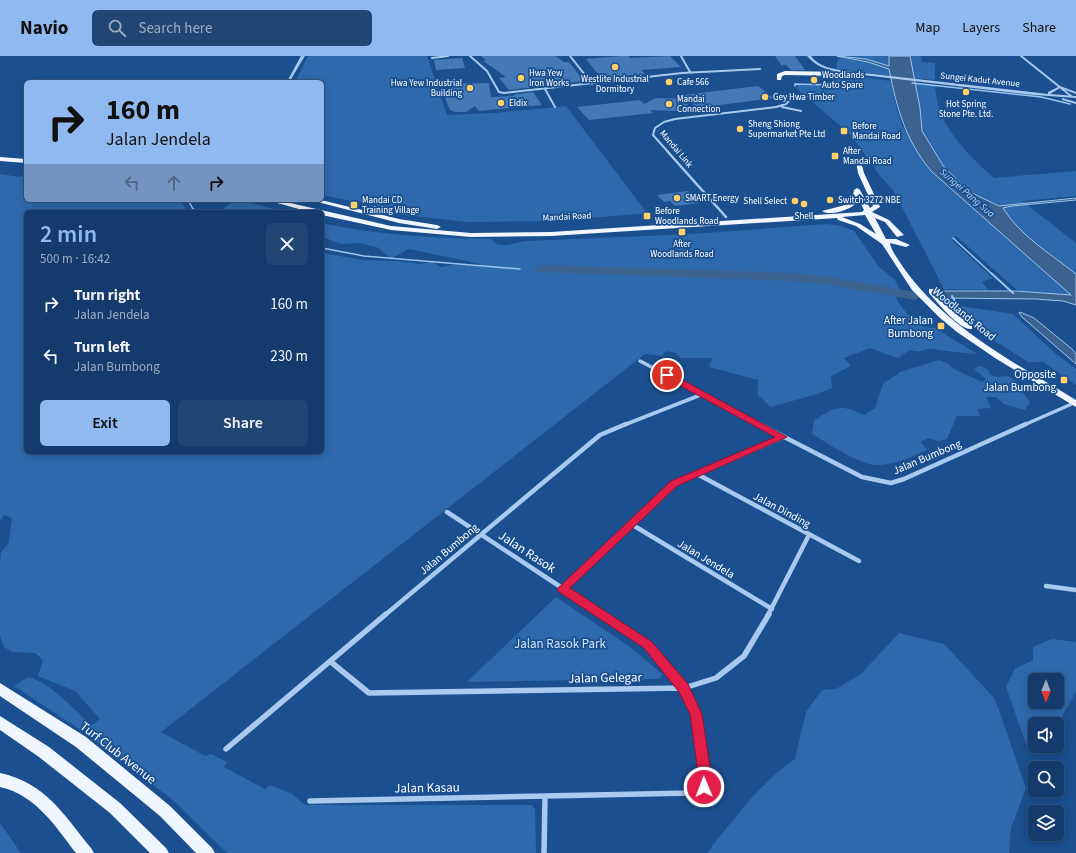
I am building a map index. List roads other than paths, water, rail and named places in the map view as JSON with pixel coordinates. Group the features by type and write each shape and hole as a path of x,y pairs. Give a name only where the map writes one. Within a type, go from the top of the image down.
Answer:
{"main road":[{"path":"779,79 779,76 785,73 844,74"},
{"path":"0,159 24,161"},
{"path":"816,217 857,215 876,209 877,205 861,173 858,162"},
{"path":"0,166 24,167"},
{"name":"Woodlands Road","path":"848,207 855,202 858,190 868,212 896,262 926,300 981,345 1076,401"},
{"path":"825,211 848,207 859,203 861,197"},
{"path":"277,202 310,210"},
{"path":"292,206 300,205 302,202"},
{"name":"Mandai Road","path":"321,202 399,221 433,226 511,230 825,211"},
{"path":"825,211 854,210 868,212 887,221 900,235"},
{"name":"Mandai Road","path":"324,213 391,228 471,236 525,235 816,217"},
{"path":"816,217 849,221 864,228 885,244 889,241 897,241 906,245"},
{"path":"601,225 604,228 615,230"},
{"name":"Woodlands Road","path":"932,291 961,322 1076,401"},
{"name":"Turf Club Avenue","path":"0,689 81,742 165,810 207,853"},
{"path":"0,722 44,752 115,808 161,853"},
{"path":"0,780 16,783 41,800 86,853"}],"street":[{"path":"289,80 302,56"},
{"path":"432,58 448,56"},
{"path":"470,56 487,72 500,93 690,72 760,69"},
{"path":"570,56 592,84"},
{"path":"681,56 690,72"},
{"name":"Sungei Kadut Avenue","path":"809,56 814,62 832,69 887,78 1074,96"},
{"path":"1021,56 1060,88 1074,96 1076,102"},
{"name":"Sungei Kadut Avenue","path":"844,74 882,77"},
{"path":"1060,88 1076,93"},
{"path":"1041,94 1055,92 1060,88"},
{"path":"545,89 555,108"},
{"path":"1041,94 1076,102"},
{"name":"Mandai Link","path":"776,107 786,104 790,100"},
{"name":"Mandai Link","path":"726,218 656,139 653,131 658,125 675,119 776,107 790,107 801,111"},
{"name":"Jalan Bumbong","path":"640,361 862,477 891,483 904,479 1076,401"},
{"name":"Jalan Bumbong","path":"226,750 600,435 703,394"},
{"path":"563,589 674,484 783,437"},
{"name":"Jalan Dinding","path":"696,474 859,561"},
{"name":"Jalan Rasok","path":"447,512 648,645 684,688 696,714 706,780"},
{"name":"Jalan Jendela","path":"631,524 772,609"},
{"name":"Jalan Gelegar","path":"331,662 369,693 684,688 716,678 744,656 772,609 809,534"},
{"path":"1046,586 1076,590"},
{"name":"Jalan Kasau","path":"310,801 691,793 698,792 704,787 706,780"},
{"path":"544,797 544,853"}],"water":[{"name":"Sungei Pang Sua","path":"837,56 866,59 889,66 889,56 910,56 920,108 922,131 944,167 970,192 999,206 1076,198 1076,200 1003,208 1027,236 1076,274 1076,305 1063,301 1036,299 943,298 938,291 1015,291 1071,295 931,171 908,135 903,123 895,97 889,69 868,62"},
{"path":"1020,312 1034,318 1072,349 1076,354 1076,364 1022,317 1019,313"}],"waterway":[{"path":"290,80 304,56"},
{"path":"795,86 795,84 832,85 834,76"},
{"path":"912,83 1041,97 1070,104"},
{"path":"189,202 193,209 196,210"},
{"path":"953,238 992,274"},
{"path":"324,248 364,256 520,269"},
{"path":"542,269 793,277 828,281 915,296"},
{"path":"991,273 1013,293"},
{"path":"952,296 956,303"}],"place":[{"name":"Westlite Industrial Dormitory","path":"615,67"},
{"name":"Hwa Yew Iron Works","path":"521,78"},
{"name":"Woodlands Auto Spare","path":"814,80"},
{"name":"Cafe 566","path":"669,82"},
{"name":"Hwa Yew Industrial Building","path":"470,88"},
{"name":"Hot Spring Stone Pte. Ltd.","path":"966,92"},
{"name":"Gey Hwa Timber","path":"765,97"},
{"name":"Eldix","path":"501,103"},
{"name":"Mandai Connection","path":"669,104"},
{"name":"Sheng Shiong Supermarket Pte Ltd","path":"740,129"},
{"name":"Before Mandai Road","path":"844,131"},
{"name":"After Mandai Road","path":"835,156"},
{"name":"SMART Energy","path":"677,198"},
{"name":"Switch 3272 NBE","path":"830,200"},
{"name":"Shell Select","path":"795,201"},
{"name":"Shell","path":"804,204"},
{"name":"Mandai CD Training Village","path":"354,205"},
{"name":"Before Woodlands Road","path":"647,216"},
{"name":"After Woodlands Road","path":"682,232"},
{"name":"After Jalan Bumbong","path":"941,326"},
{"name":"Opposite Jalan Bumbong","path":"1064,380"}],"park label":[{"name":"Jalan Rasok Park","path":"560,644"}]}
